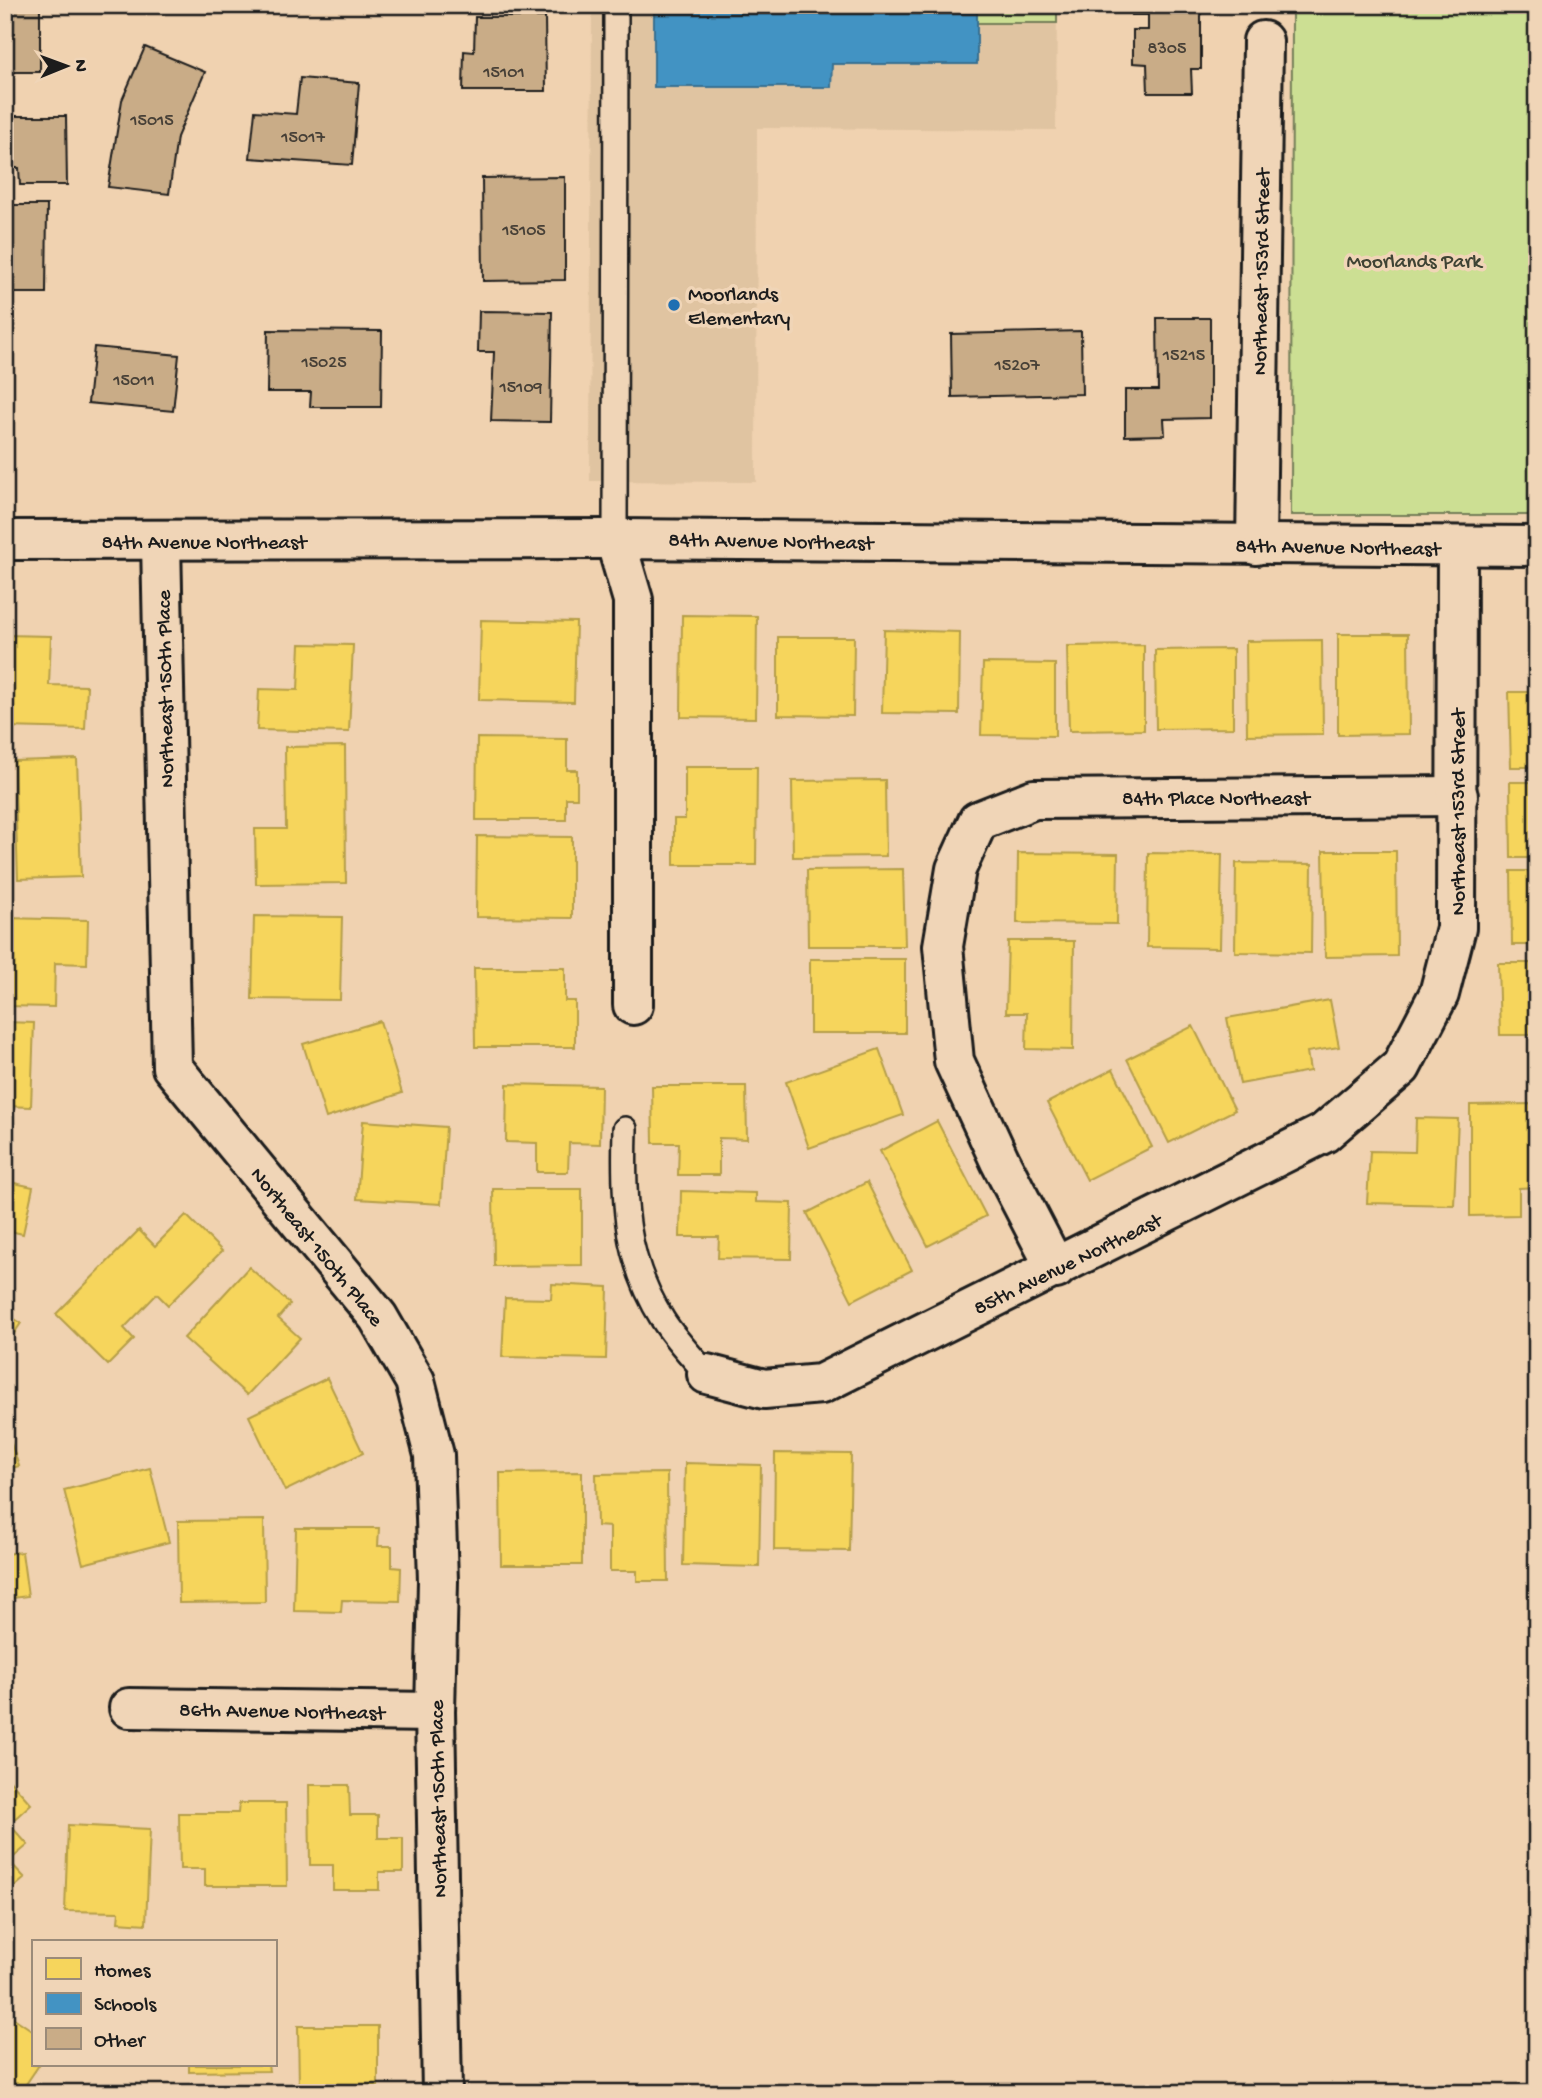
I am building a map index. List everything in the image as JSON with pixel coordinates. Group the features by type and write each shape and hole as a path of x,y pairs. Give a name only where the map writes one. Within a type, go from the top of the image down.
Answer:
{"street":[{"name":"Northeast 153rd Street","path":"1256,545 1263,41"},
{"name":"84th Avenue Northeast","path":"5,540 161,542 615,539 1537,546"},
{"path":"615,539 633,600 633,1005"},
{"name":"Northeast 150th Place","path":"161,542 172,1067 378,1317 415,1381 433,1455 438,1581 435,1712 442,2093"},
{"name":"Northeast 153rd Street","path":"1401,1067 1438,994 1456,928 1457,547"},
{"name":"84th Place Northeast","path":"1056,1269 1000,1161 954,1061 943,946 956,869 978,821 1034,799 1458,796"},
{"name":"85th Avenue Northeast","path":"707,1374 764,1389 821,1384 1324,1133 1401,1067"},
{"name":"86th Avenue Northeast","path":"129,1708 435,1712"}],"lane":[{"path":"615,539 616,5"},
{"path":"625,1129 623,1202 634,1261 663,1321 707,1374"}],"shaded area":[{"name":"Moorlands Elementary","path":"592,5 1057,5 1056,130 757,128 756,482 590,481"}],"green space":[{"path":"977,5 1057,5 1057,23 977,23"},
{"name":"Moorlands Park","path":"1292,5 1537,5 1537,515 1291,515"}],"building: Homes":[{"path":"1531,602 1537,602 1537,678 1530,677"},
{"path":"682,615 757,616 756,718 681,717"},
{"path":"481,620 576,622 574,702 479,700"},
{"path":"884,630 960,632 959,714 882,713"},
{"path":"1338,634 1408,634 1409,734 1338,735"},
{"path":"5,635 51,636 49,685 87,686 85,729 5,727"},
{"path":"778,637 854,637 853,716 778,715"},
{"path":"1322,640 1323,734 1247,735 1246,641"},
{"path":"300,644 353,645 349,732 257,730 259,689 298,690"},
{"path":"1144,645 1144,730 1069,731 1067,646"},
{"path":"1233,649 1233,728 1156,729 1155,650"},
{"path":"983,663 1055,664 1055,736 981,735"},
{"path":"1509,692 1537,692 1537,767 1511,767"},
{"path":"477,738 567,739 567,770 577,770 577,798 566,798 566,820 476,820"},
{"path":"345,746 346,883 256,884 255,829 286,829 285,747"},
{"path":"77,759 81,877 18,879 14,761"},
{"path":"685,767 757,767 756,865 674,865 674,819 685,819"},
{"path":"885,780 886,856 793,857 792,781"},
{"path":"1510,782 1537,782 1537,858 1511,858"},
{"path":"477,836 572,837 572,918 476,917"},
{"path":"1323,851 1396,851 1397,956 1325,957"},
{"path":"1018,853 1118,854 1117,924 1017,923"},
{"path":"1148,853 1222,854 1220,948 1147,947"},
{"path":"1236,863 1312,864 1311,953 1235,952"},
{"path":"903,869 905,946 808,946 807,870"},
{"path":"1511,871 1537,871 1537,945 1512,945"},
{"path":"254,916 342,917 340,1000 252,999"},
{"path":"5,918 88,920 87,964 55,963 54,1007 5,1006"},
{"path":"1008,941 1074,941 1073,1050 1026,1049 1027,1013 1006,1013"},
{"path":"810,959 905,959 905,1033 810,1033"},
{"path":"1498,963 1537,963 1537,1035 1500,1035"},
{"path":"474,968 565,968 565,1001 575,1001 575,1047 475,1047"},
{"path":"1330,1000 1339,1047 1307,1052 1310,1071 1240,1084 1227,1018"},
{"path":"380,1021 402,1093 326,1118 303,1044"},
{"path":"5,1022 34,1023 31,1107 5,1106"},
{"path":"1193,1026 1235,1110 1169,1143 1127,1059"},
{"path":"879,1049 903,1115 809,1148 786,1082"},
{"path":"1113,1069 1152,1147 1087,1180 1047,1103"},
{"path":"507,1084 601,1086 600,1144 569,1143 568,1172 537,1172 537,1143 506,1142"},
{"path":"652,1086 746,1086 747,1139 719,1138 719,1175 678,1175 679,1143 653,1143"},
{"path":"1537,1104 1537,1187 1519,1188 1519,1215 1470,1216 1470,1105"},
{"path":"1416,1118 1458,1119 1454,1205 1367,1203 1370,1151 1415,1152"},
{"path":"363,1121 446,1127 441,1204 357,1199"},
{"path":"937,1121 986,1216 928,1246 880,1151"},
{"path":"5,1181 33,1187 23,1234 5,1230"},
{"path":"867,1182 912,1270 852,1301 807,1213"},
{"path":"493,1189 582,1189 582,1265 494,1266"},
{"path":"681,1191 756,1193 756,1202 792,1203 791,1259 718,1258 719,1237 680,1237"},
{"path":"186,1215 222,1251 168,1305 157,1294 124,1328 134,1339 108,1365 56,1314 139,1230 155,1246"},
{"path":"249,1267 290,1304 278,1318 300,1338 247,1395 184,1338"},
{"path":"552,1284 608,1287 606,1359 502,1357 505,1298 551,1299"},
{"path":"5,1313 21,1323 5,1347"},
{"path":"327,1378 363,1453 285,1491 249,1416"},
{"path":"5,1426 19,1466 5,1470"},
{"path":"775,1453 851,1454 849,1551 774,1550"},
{"path":"685,1463 761,1465 759,1567 683,1565"},
{"path":"150,1468 169,1542 83,1564 64,1490"},
{"path":"582,1472 582,1565 501,1565 500,1473"},
{"path":"667,1473 668,1581 637,1581 637,1571 610,1571 610,1527 597,1526 596,1474"},
{"path":"264,1520 265,1602 179,1603 178,1521"},
{"path":"296,1528 379,1528 378,1546 392,1546 392,1567 401,1568 400,1601 342,1600 341,1612 294,1611"},
{"path":"22,1552 28,1596 5,1599 5,1554"},
{"path":"5,1775 31,1804 9,1824 28,1845 9,1861 25,1878 5,1895"},
{"path":"309,1785 349,1785 350,1815 378,1815 378,1838 403,1838 403,1872 379,1872 379,1890 333,1890 333,1865 310,1865"},
{"path":"239,1803 286,1803 287,1886 205,1886 205,1869 180,1869 179,1813 238,1813"},
{"path":"68,1825 150,1829 146,1924 118,1922 119,1912 65,1911"},
{"path":"5,2012 32,2030 32,2066 38,2066 20,2093 5,2093"},
{"path":"298,2026 378,2026 378,2086 299,2087"},
{"path":"189,2066 268,2066 269,2071 189,2072"}],"building: Schools":[{"path":"654,5 977,5 977,64 832,64 831,87 654,87"}],"building: Other":[{"path":"5,5 40,5 40,72 5,72"},
{"path":"1132,5 1201,5 1201,69 1191,69 1192,93 1148,93 1147,64 1133,63 1133,30 1148,30 1148,15 1132,15"},
{"path":"475,17 545,17 546,91 463,91 464,51 474,52"},
{"path":"145,47 205,72 177,137 169,194 108,187 122,100"},
{"path":"300,78 359,83 352,165 250,158 255,111 296,114"},
{"path":"5,116 66,116 67,185 20,185 19,168 5,168"},
{"path":"565,177 565,280 483,281 482,178"},
{"path":"5,205 47,205 46,293 5,293"},
{"path":"479,311 552,312 550,422 491,421 494,352 478,352"},
{"path":"1157,318 1210,318 1210,418 1164,419 1165,435 1125,436 1125,390 1158,390"},
{"path":"268,330 382,331 381,407 310,407 311,392 267,392"},
{"path":"1081,331 1082,394 952,397 951,334"},
{"path":"94,347 179,355 173,411 88,403"}],"place":[{"name":"Moorlands Elementary","path":"674,305"}]}
